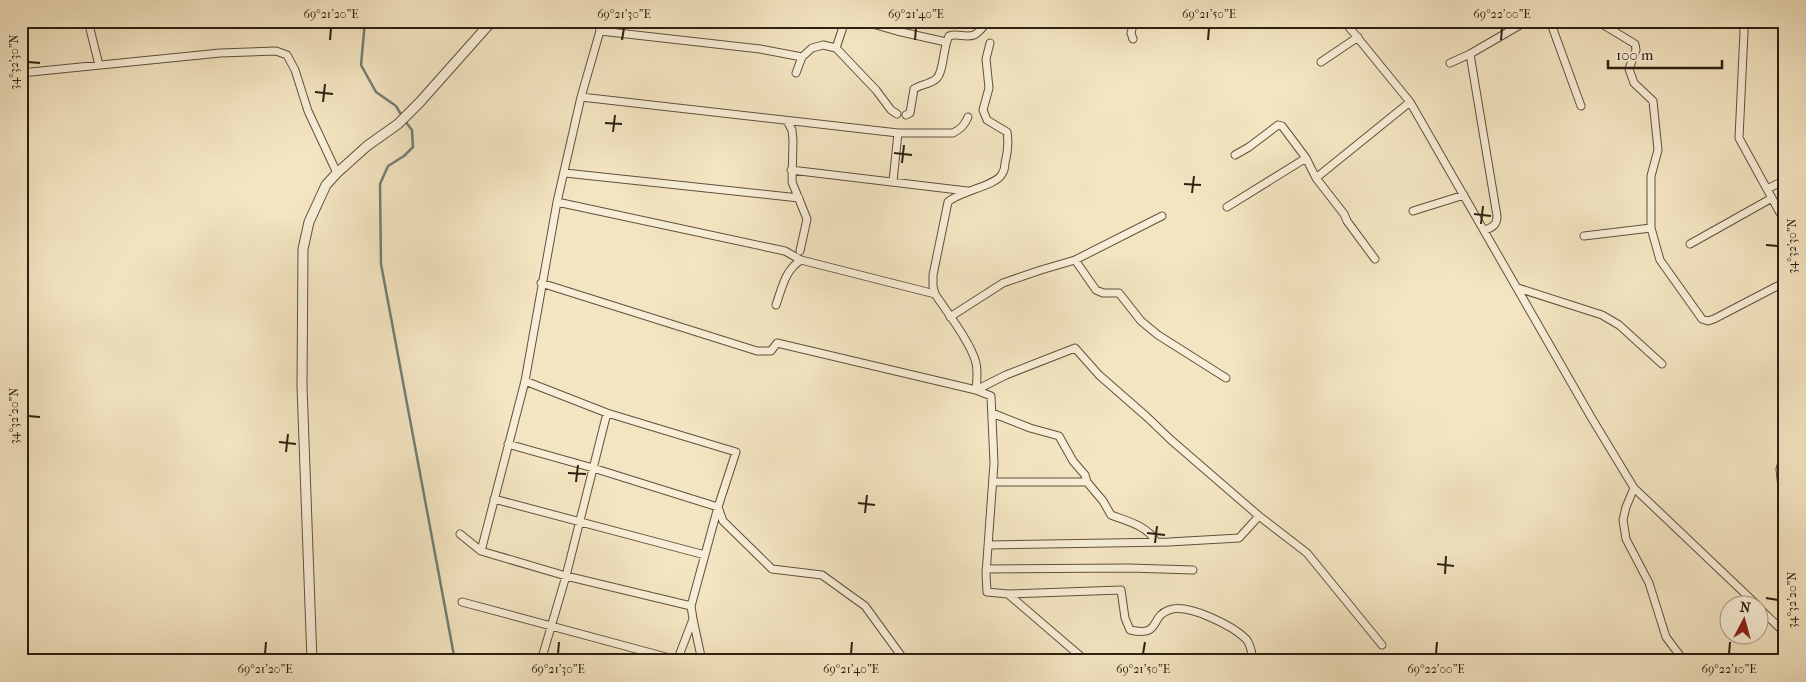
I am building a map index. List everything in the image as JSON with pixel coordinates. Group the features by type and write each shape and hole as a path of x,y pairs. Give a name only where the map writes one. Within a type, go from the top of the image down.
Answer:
{"street":[{"path":"88,21 99,65"},
{"path":"312,661 302,386 303,249 309,222 326,185 367,146 398,124 492,21"},
{"path":"481,551 525,381 557,202 581,97 600,31 598,21"},
{"path":"836,48 845,21"},
{"path":"862,21 946,42"},
{"path":"906,115 910,113 914,89 935,80 940,75 946,42 949,36 955,34 972,36 989,21"},
{"path":"1026,21 1036,21"},
{"path":"1134,21 1131,33 1134,40"},
{"path":"1344,21 1410,102 1634,488 1745,594"},
{"path":"1450,64 1520,25 1521,21"},
{"path":"1550,21 1581,106"},
{"path":"1598,21 1635,44 1636,50 1629,69 1634,83 1653,101 1658,150 1651,176 1651,228 1660,260 1702,319 1708,321 1714,319 1785,282"},
{"path":"1742,21 1744,32 1739,138 1785,222"},
{"path":"600,31 743,46 802,57"},
{"path":"1321,62 1358,37"},
{"path":"976,390 978,372 976,361 936,294 933,286 933,275 948,202 955,196 980,188 1000,178 1004,169 1009,148 1007,132 987,120 983,110 989,88 986,59 990,43"},
{"path":"796,73 802,57 812,48 823,44 836,48 876,90 891,110 897,114"},
{"path":"21,73 220,53 276,51 287,55 295,70 308,111 337,173"},
{"path":"1470,54 1498,216 1497,222 1493,227 1485,230"},
{"path":"581,97 898,133 953,133 965,124 968,116"},
{"path":"1316,178 1410,102"},
{"path":"787,121 792,130 793,140 792,182 807,219 800,251"},
{"path":"1235,155 1250,147 1280,125 1306,158 1316,178 1344,214 1375,260"},
{"path":"893,181 898,133"},
{"path":"1226,207 1306,158"},
{"path":"791,170 968,191"},
{"path":"564,173 799,198"},
{"path":"1767,189 1785,180"},
{"path":"1413,212 1464,195"},
{"path":"1690,244 1772,198"},
{"path":"557,202 785,251 801,260 936,294"},
{"path":"950,317 1003,283 1074,260 1162,216"},
{"path":"1584,236 1651,228"},
{"path":"776,305 787,273 792,266 801,260"},
{"path":"1074,260 1096,290 1103,293 1119,293 1141,321 1158,335 1226,378"},
{"path":"541,283 757,351 771,351 777,343 976,390 992,396 994,463 986,569 987,592 1008,594 1121,590 1125,618 1130,630 1142,633 1153,628 1157,620 1169,610 1186,609 1223,623 1247,640 1252,652 1253,661"},
{"path":"1518,288 1602,315 1619,325 1662,364"},
{"path":"976,390 1006,375 1075,348 1099,375 1122,396 1259,516 1307,553 1382,645"},
{"path":"525,381 607,413 736,452 718,507 691,606 692,619 702,661"},
{"path":"541,661 566,576 607,413"},
{"path":"992,413 1030,428 1059,436 1073,461 1085,475 1087,482 1103,501 1111,515 1136,524 1152,535 1156,542"},
{"path":"508,444 594,468 718,507"},
{"path":"1785,454 1780,470 1785,517"},
{"path":"992,482 1087,482"},
{"path":"1634,488 1623,520 1626,539 1649,583 1666,638 1684,661"},
{"path":"494,499 705,555"},
{"path":"718,507 723,522 772,569 822,575 865,606 905,661"},
{"path":"988,545 1156,542 1239,538 1259,516"},
{"path":"460,534 481,551 566,576 691,606"},
{"path":"986,569 1128,568 1193,570"},
{"path":"1008,594 1086,661"},
{"path":"462,602 677,660 692,619"},
{"path":"1768,616 1785,633"}],"waterway":[{"path":"365,21 361,65 376,92 396,106 402,116"},
{"path":"405,121 412,130 413,147 404,156 388,166 380,184 381,264 455,661"}]}
